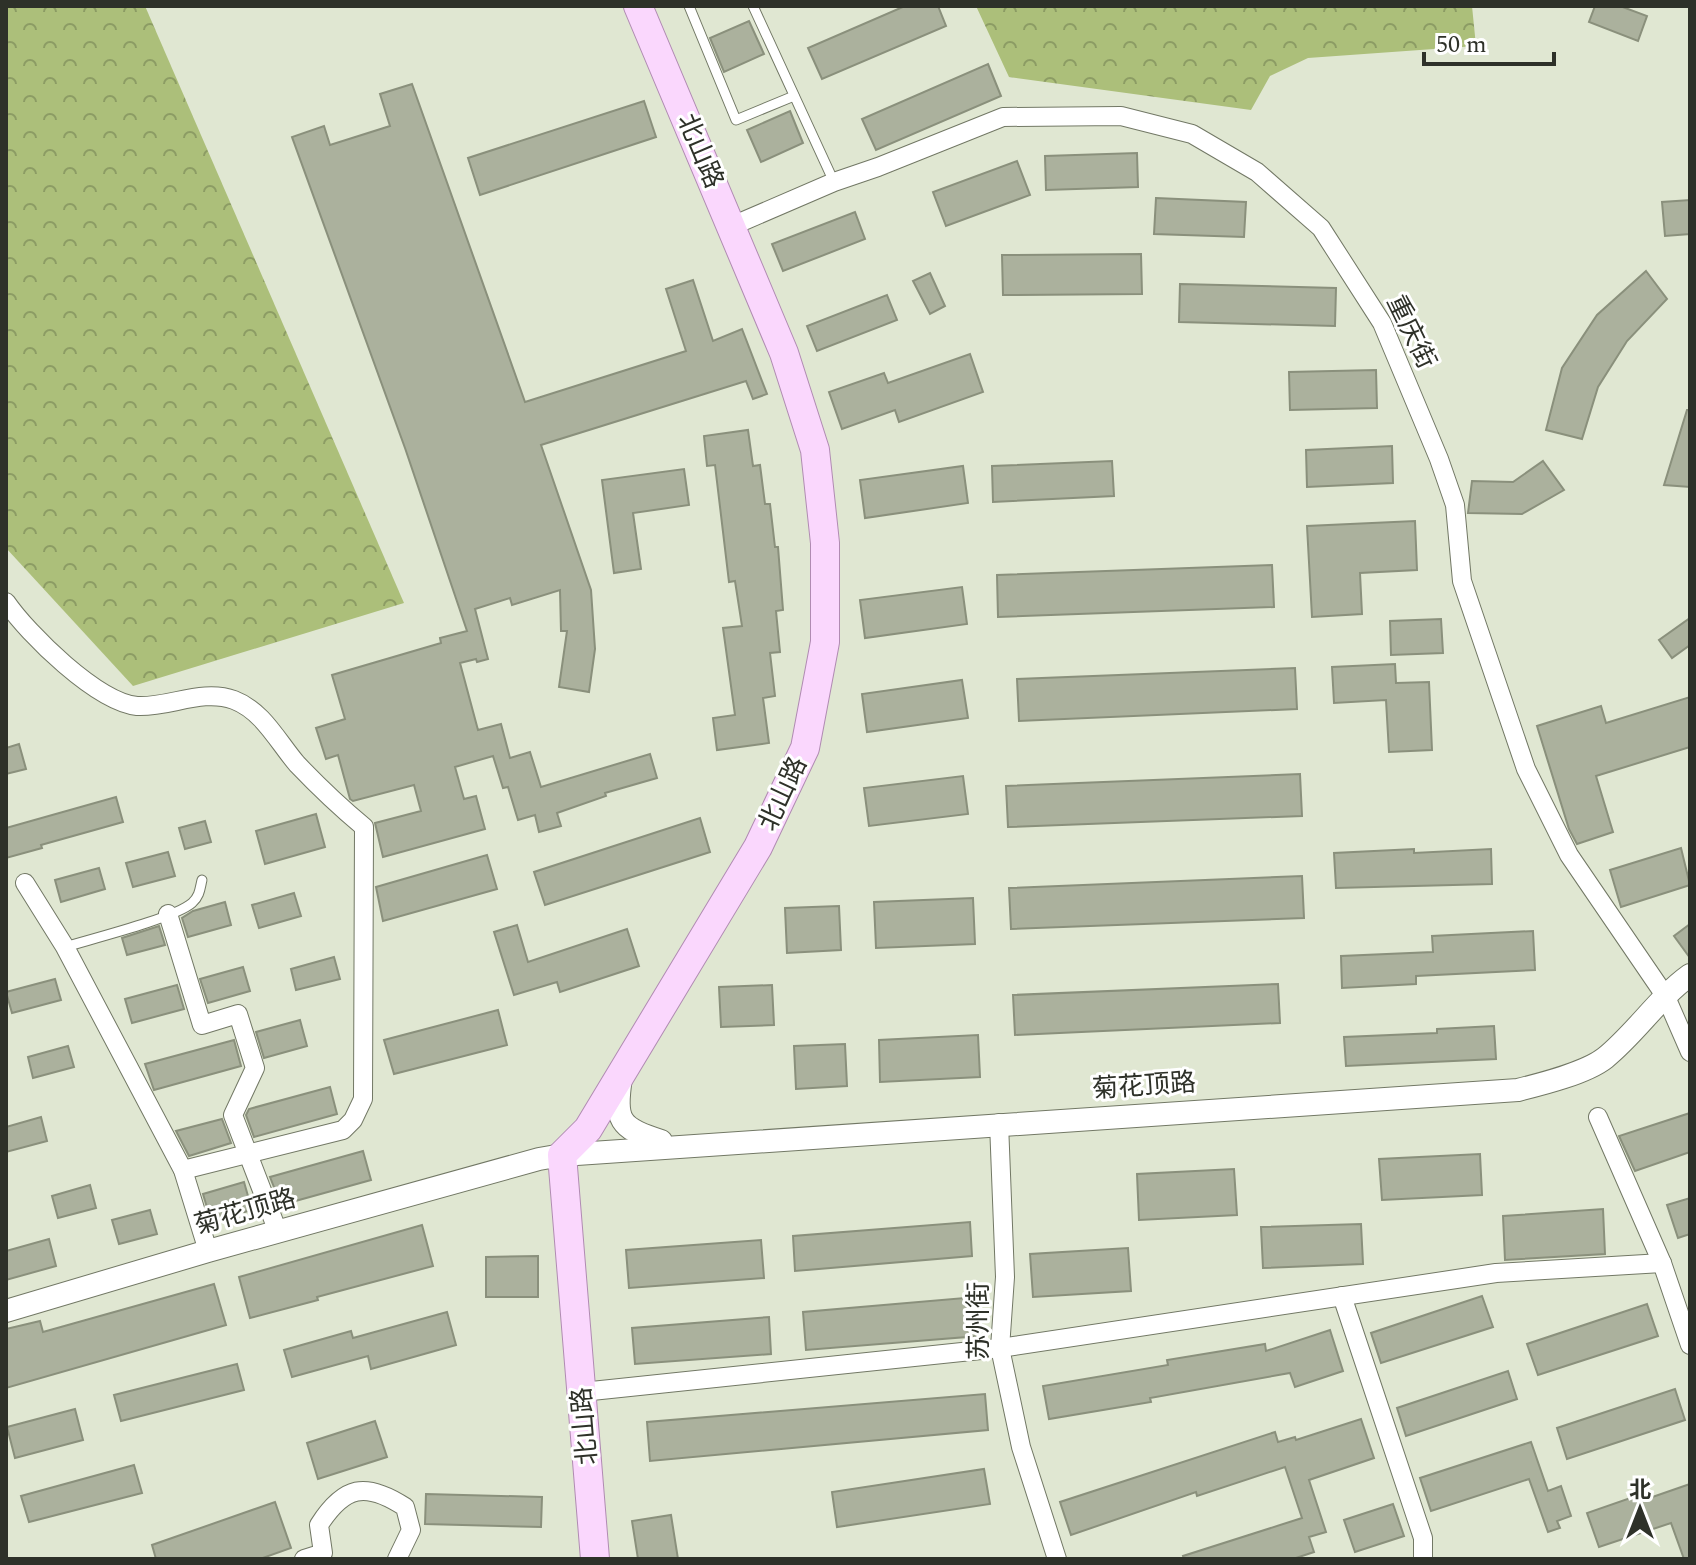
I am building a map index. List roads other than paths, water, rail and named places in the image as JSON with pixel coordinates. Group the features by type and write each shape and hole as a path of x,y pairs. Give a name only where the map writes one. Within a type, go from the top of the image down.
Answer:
{"main road":[{"name":"北山路","path":"595,1559 562,1155 588,1129 758,847 805,748 825,642 825,543 815,450 784,353 638,6"}],"street":[{"name":"重庆街","path":"732,226 834,182 1003,117 1121,116 1192,134 1257,172 1321,228 1382,323 1455,505 1462,581 1526,769 1569,855 1666,997 1690,1052"},
{"path":"6,602 17,617 72,671 116,700 138,706 213,696 235,700 269,726 296,763 364,827 363,1099 353,1120 343,1130 183,1170"},
{"path":"25,883 65,947 183,1170 208,1251"},
{"path":"168,914 202,1025 238,1014 255,1068 233,1115 278,1232"},
{"name":"菊花顶路","path":"6,1311 208,1251 562,1155 1518,1090 1555,1080 1604,1059 1675,986 1690,975"},
{"path":"622,1073 617,1105 622,1120 634,1133 677,1145"},
{"path":"1598,1117 1662,1263 1690,1345"},
{"name":"苏州街","path":"999,1123 1005,1277 1000,1348 1021,1447 1057,1559"},
{"path":"499,1170 533,1168 543,1174 554,1183 568,1226"},
{"path":"582,1392 1000,1348 1496,1273 1662,1263"},
{"path":"1342,1296 1423,1538 1423,1559"},
{"path":"304,1559 328,1556 319,1525 331,1505 352,1491 384,1493 405,1507 411,1530 397,1559"}],"lane":[{"path":"689,6 736,120 794,96"},
{"path":"753,6 834,182"},
{"path":"65,947 191,904 199,894 202,880"}]}
